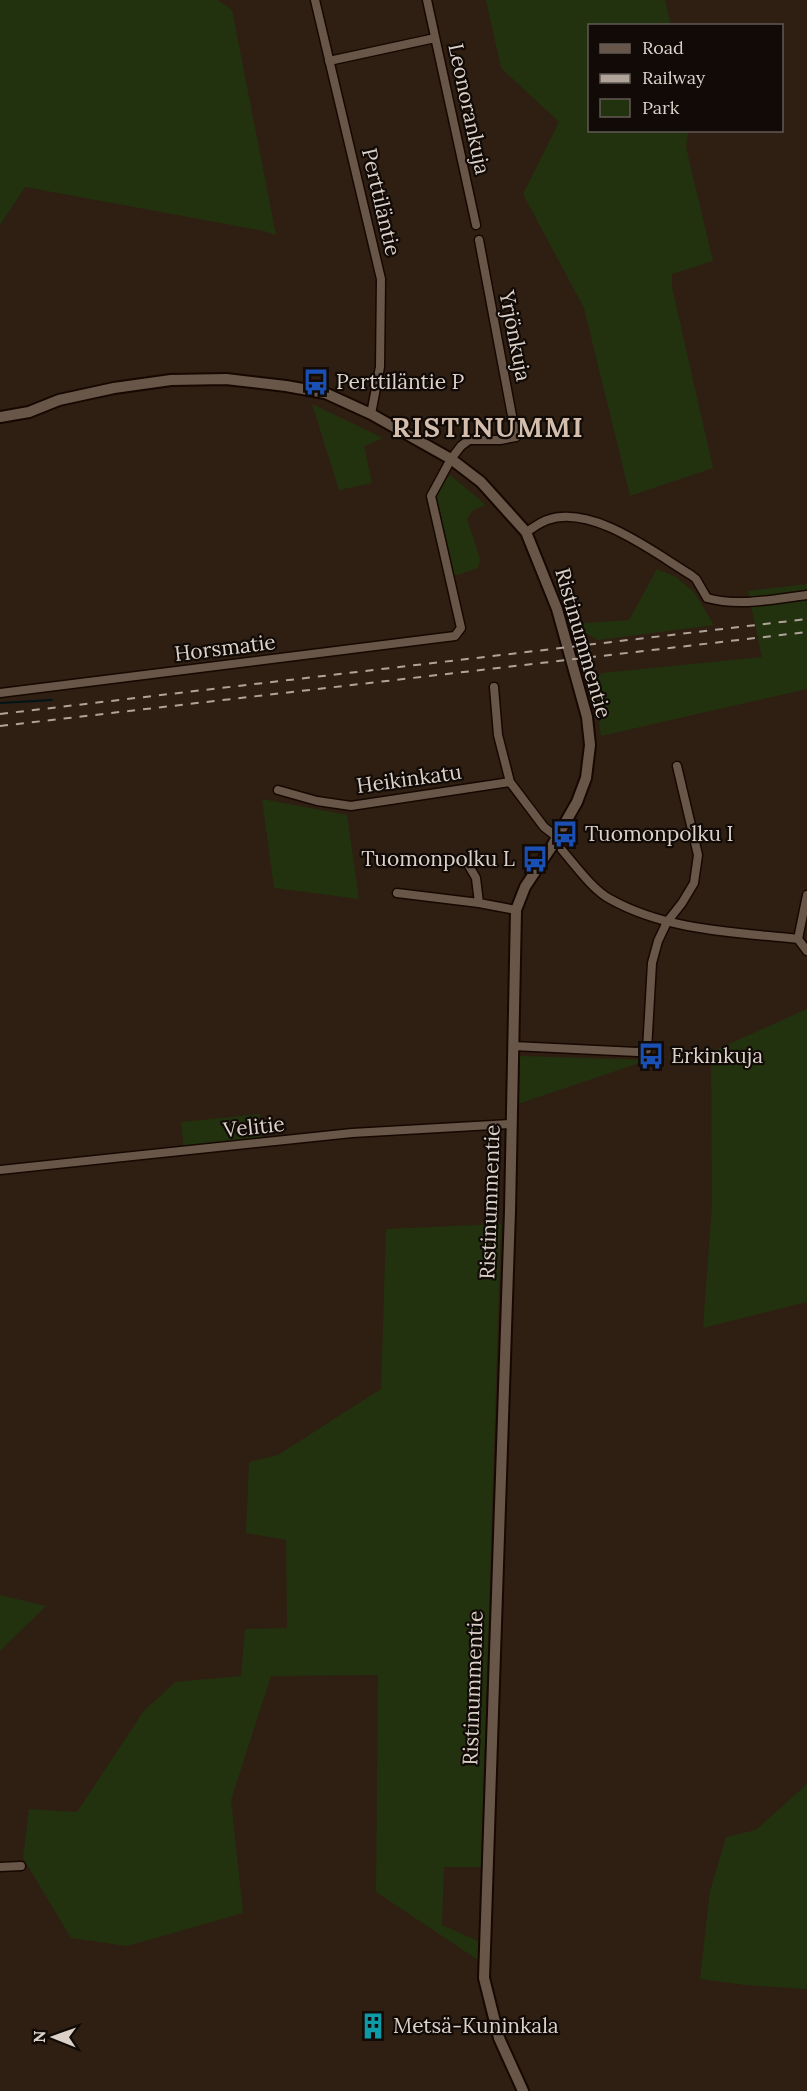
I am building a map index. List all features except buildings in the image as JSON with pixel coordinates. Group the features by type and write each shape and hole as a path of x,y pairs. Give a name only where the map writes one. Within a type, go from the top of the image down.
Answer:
{"street":[{"name":"Perttiläntie","path":"315,0 381,279 380,367 371,414"},
{"name":"Leonorankuja","path":"427,0 476,225"},
{"path":"329,61 435,38"},
{"name":"Yrjönkuja","path":"452,459 461,446 469,440 500,440 516,437 479,240"},
{"name":"Ristinummentie","path":"0,417 29,412 59,400 114,388 171,380 226,379 325,393 371,414 452,459 481,482 526,532 557,609 587,717 590,746 586,778 577,802 525,887 516,910 484,1978 499,2038 523,2091"},
{"name":"Horsmatie","path":"0,693 455,636 461,628 431,496 452,459"},
{"path":"526,532 546,520 579,517 604,524 691,575 696,579 707,598 723,602 747,603 807,595"},
{"path":"494,687 498,735 510,782 544,827 557,837"},
{"path":"513,1046 637,1052 648,1050 652,963 658,941 667,922 682,903 694,882 698,855 678,766"},
{"name":"Heikinkatu","path":"278,790 317,801 351,806 510,782"},
{"path":"562,850 608,898 667,922 726,932 798,939 807,951"},
{"path":"469,866 476,878 479,903"},
{"path":"397,894 479,903 516,910"},
{"path":"798,939 807,895"},
{"name":"Velitie","path":"0,1170 352,1133 511,1124"},
{"path":"0,1867 21,1866"}],"green space":[{"path":"0,0 218,0 232,10 276,235 25,187 0,225"},
{"path":"486,0 665,0 671,24 588,24 588,132 688,132 686,147 713,261 672,274 672,287 713,468 630,496 584,308 523,194 559,122 501,68"},
{"path":"312,404 383,438 364,446 372,483 339,490"},
{"path":"450,475 486,505 473,510 467,519 480,559 478,568 454,576 436,492"},
{"path":"657,569 676,577 694,592 714,625 598,640 570,624 629,620"},
{"path":"807,584 807,689 601,736 593,682 602,673 762,657 748,591"},
{"path":"262,799 347,815 359,899 274,888"},
{"path":"807,1009 807,1302 703,1328 712,1206 711,1052"},
{"path":"520,1056 648,1060 518,1104"},
{"path":"260,1114 262,1142 184,1150 181,1122"},
{"path":"501,1224 481,1867 444,1867 442,1925 478,1941 478,1960 376,1892 378,1675 271,1676 231,1800 243,1913 127,1946 71,1938 23,1858 29,1809 77,1812 143,1712 175,1682 241,1676 245,1629 287,1628 286,1540 246,1533 249,1462 278,1455 381,1389 386,1229"},
{"path":"0,1595 46,1606 0,1651"},
{"path":"807,1784 807,1989 700,1979 710,1891 726,1837 756,1830"}],"waterway":[{"path":"0,703 52,700"}],"railway":[{"path":"0,714 807,619"},
{"path":"0,726 807,632"}],"place":[{"name":"Perttiläntie P","path":"316,382"},
{"name":"Tuomonpolku I","path":"565,834"},
{"name":"Tuomonpolku L","path":"535,859"},
{"name":"Erkinkuja","path":"651,1056"},
{"name":"Metsä-Kuninkala","path":"373,2026"}],"district":[{"name":"RISTINUMMI","path":"488,428"}]}
